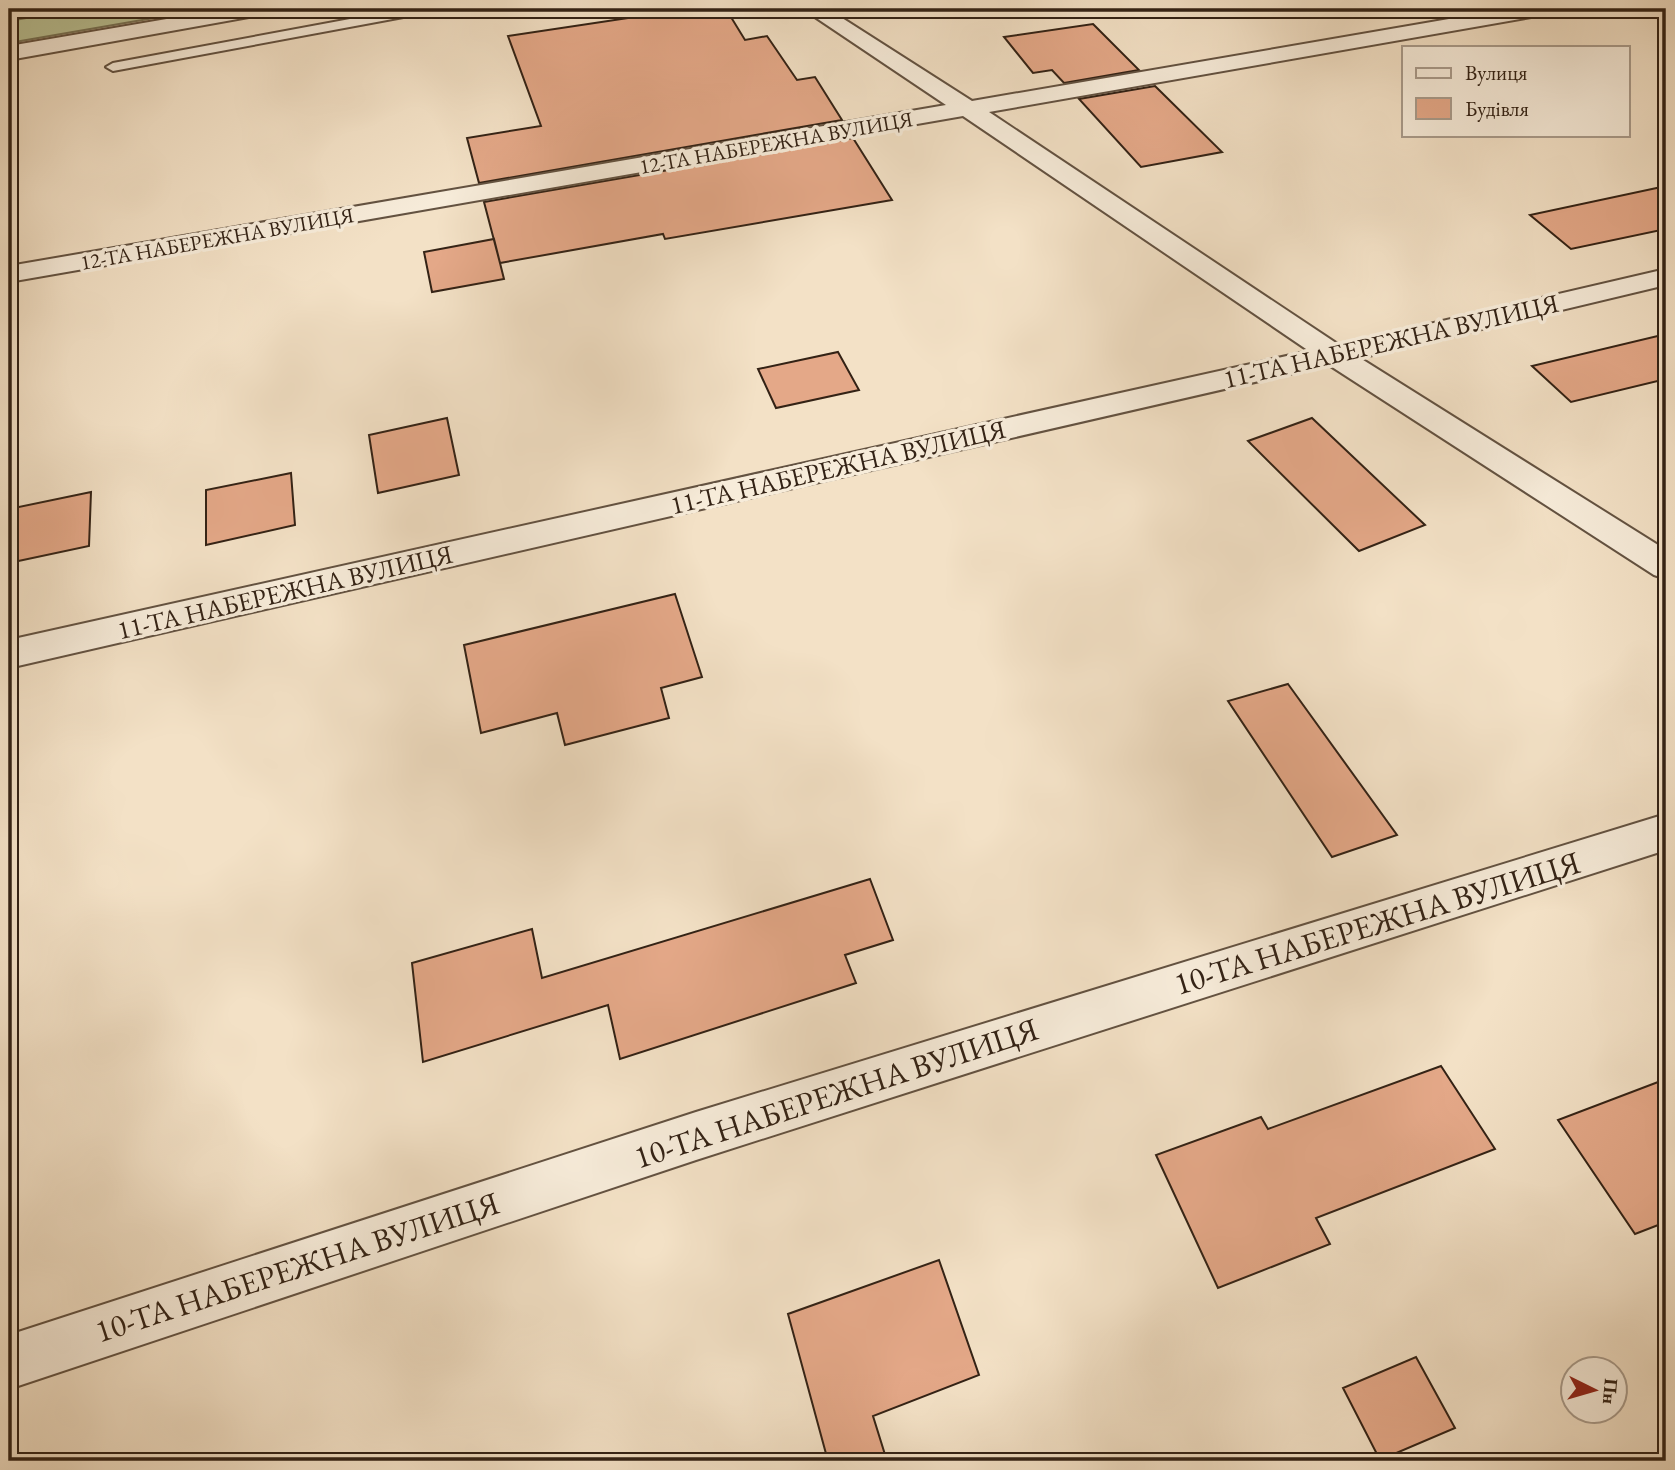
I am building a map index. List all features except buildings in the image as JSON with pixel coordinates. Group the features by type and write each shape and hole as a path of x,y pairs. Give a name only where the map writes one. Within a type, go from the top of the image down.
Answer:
{"street":[{"path":"9,53 260,9"},
{"path":"814,9 970,110 1334,355 1666,566"},
{"name":"12-ТА НАБЕРЕЖНА ВУЛИЦЯ","path":"9,274 1543,9"},
{"name":"11-ТА НАБЕРЕЖНА ВУЛИЦЯ","path":"9,654 1334,355 1666,276"},
{"name":"10-ТА НАБЕРЕЖНА ВУЛИЦЯ","path":"9,1362 682,1141 1666,832"}],"lane":[{"path":"113,67 425,9"}],"green space":[{"path":"78,9 206,9 9,43 9,21"}]}
